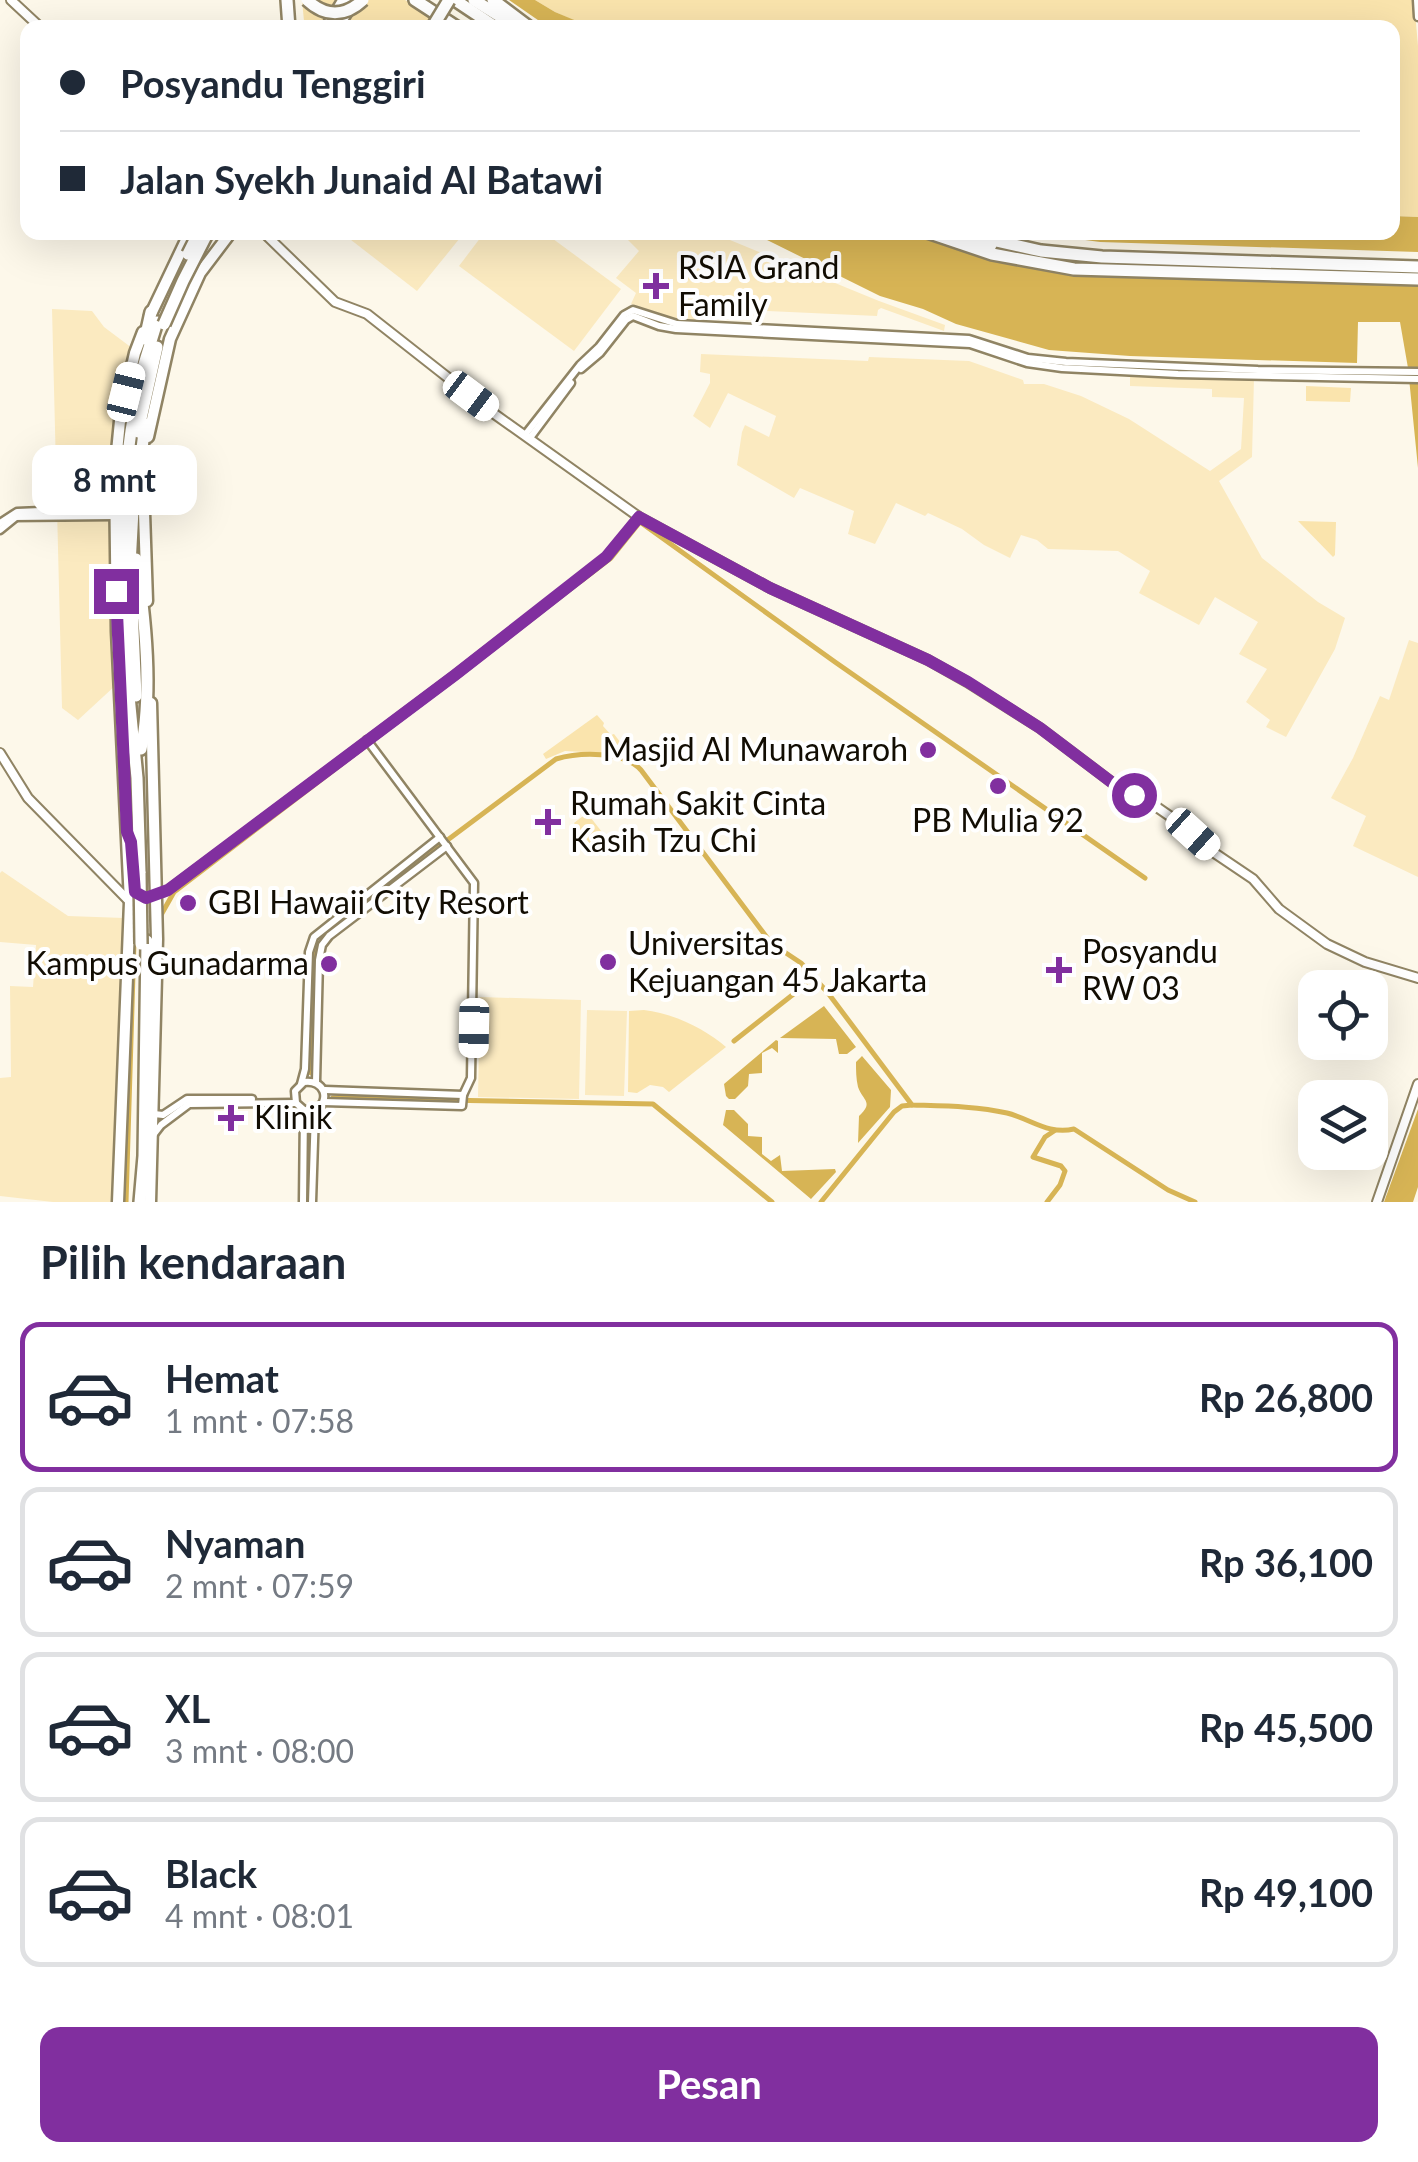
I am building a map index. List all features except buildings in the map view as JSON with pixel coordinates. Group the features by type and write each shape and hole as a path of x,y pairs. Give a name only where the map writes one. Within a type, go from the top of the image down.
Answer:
{"highway":[{"path":"307,0 319,10 337,14 362,0"},
{"path":"415,0 446,20"},
{"path":"427,0 455,20"},
{"path":"449,0 475,20"},
{"path":"449,0 483,20"},
{"path":"474,0 506,20"},
{"path":"493,0 519,20"},
{"path":"136,1202 152,937 140,777 126,665 124,495 140,377 158,319 192,240"},
{"path":"141,750 130,565 134,463 158,319 204,240"},
{"path":"951,240 992,254 1074,268 1418,270"},
{"path":"978,240 1017,252 1082,262 1418,270"},
{"path":"995,240 1063,254 1418,270"},
{"path":"1033,240 1074,248 1418,270"},
{"path":"138,713 139,470 154,380 170,338"},
{"path":"136,554 145,643 146,710 140,777"}],"main road":[{"path":"11,0 32,20"},
{"path":"118,1202 130,902 117,632 115,472 120,421 135,353 158,319 189,240"},
{"path":"204,240 223,243"},
{"path":"150,1202 156,882 143,483 147,441 170,338 200,273 225,240"},
{"path":"271,240 335,302 367,314 639,517 770,588 968,682 1040,728 1114,784 1174,819 1252,879 1283,912 1327,944 1365,962 1418,978"},
{"path":"183,248 199,246 207,262"},
{"path":"0,752 28,798 130,902"},
{"path":"127,832 136,894 156,896"},
{"path":"134,882 138,889 146,891 156,882"},
{"path":"125,982 134,921 148,917 152,937"},
{"path":"1377,1202 1418,1084"}],"street":[{"path":"1416,0 1418,17"},
{"path":"529,435 580,365 631,310 677,324 972,339 1041,363 1418,376"},
{"path":"0,526 14,515 114,512"},
{"path":"156,896 369,743 606,557 639,517"},
{"path":"369,743 474,881 473,1062 472,1078 462,1101"},
{"path":"295,1101 305,1069 310,944 320,930 444,841"},
{"path":"316,1082 321,948 329,936 390,882"},
{"path":"301,1084 308,1081 316,1082 324,1090 462,1101"},
{"path":"324,1090 324,1102"},
{"path":"154,1114 164,1116 186,1099 295,1101 304,1110 315,1111"},
{"path":"153,1134 189,1104 295,1101"},
{"path":"312,1202 315,1111 324,1102 462,1101"},
{"path":"304,1110 304,1202"}],"shaded area":[{"path":"302,0 405,0 436,17 432,20 304,20"},
{"path":"509,0 535,0 574,20 538,20"},
{"path":"535,0 1414,0 1418,46 1418,217 1400,216 1400,20 573,20"},
{"path":"1400,216 1418,217 1418,252 1085,240 1400,240"},
{"path":"351,240 458,240 417,291"},
{"path":"479,240 554,240 621,289 574,351 459,266"},
{"path":"628,240 730,240 945,325 944,331 881,308 877,316 704,308 701,321 668,319 631,304 636,293 616,278 639,251"},
{"path":"767,240 951,240 1057,269 1418,281 1418,468 1400,322 1358,322 1357,363 1130,356 1049,350 956,324 880,296"},
{"path":"52,309 92,311 104,327 132,348 113,459 110,522 117,684 78,720 62,708"},
{"path":"701,354 969,361 1023,380 1024,384 1044,384 1081,396 1129,419 1210,471 1241,449 1244,398 1212,397 1212,389 1130,386 1130,374 1254,378 1252,457 1219,481 1262,558 1345,618 1335,649 1286,737 1266,727 1270,720 1246,702 1267,669 1239,654 1258,622 1215,597 1199,625 1139,593 1150,571 1118,551 1048,549 1021,535 1010,558 962,529 896,503 875,544 848,534 854,511 800,488 794,498 737,465 745,425 769,437 776,416 728,393 710,428 693,416 710,383 710,374 700,372"},
{"path":"1306,386 1351,388 1350,402 1306,401"},
{"path":"1298,521 1336,522 1335,555 1333,557"},
{"path":"1409,640 1418,643 1418,877 1353,846 1366,816 1331,798 1380,696 1389,700"},
{"path":"597,715 624,747 620,747 619,754 565,751 546,759 543,754"},
{"path":"587,813 613,846 599,856 574,823"},
{"path":"2,871 68,916 124,918 114,1202 53,1202 0,1196 0,1078 11,1077 10,986 33,987 36,945 0,942"},
{"path":"480,997 581,1000 579,1099 478,1097"},
{"path":"824,1006 856,1047 847,1054 839,1054 836,1039 780,1038"},
{"path":"587,1010 627,1011 624,1096 585,1095"},
{"path":"644,1010 688,1023 726,1047 669,1092 650,1085 637,1093 628,1092 629,1011"},
{"path":"776,1040 778,1053 772,1048 762,1053 762,1073 749,1074 748,1086 735,1099 729,1099 724,1084"},
{"path":"862,1056 891,1090 890,1107 858,1143 859,1116 867,1104 856,1078 856,1062"},
{"path":"1418,1109 1418,1187 1413,1202 1384,1202"},
{"path":"726,1110 734,1110 748,1124 748,1136 762,1137 762,1154 771,1161 780,1155 782,1171 836,1172 811,1199 723,1125"}],"waterway":[{"path":"581,581 611,558 640,522 1145,878"},
{"path":"161,915 174,892 402,718"},
{"path":"336,927 556,759 589,754 624,759 641,770 771,943 801,963 828,993 912,1105 984,1109 1048,1128 1074,1129 1168,1190 1195,1202"},
{"path":"126,1202 134,941 158,936"},
{"path":"311,1073 315,956 321,942"},
{"path":"734,1041 805,985"},
{"path":"333,1098 653,1104 772,1202"},
{"path":"821,1202 894,1112 912,1105"},
{"path":"308,1202 310,1117"},
{"path":"1047,1202 1065,1171 1033,1157 1045,1137 1054,1131"}],"place":[{"name":"RSIA Grand Family","path":"656,286"},
{"name":"Masjid Al Munawaroh","path":"928,750"},
{"name":"PB Mulia 92","path":"998,786"},
{"name":"Rumah Sakit Cinta Kasih Tzu Chi","path":"548,822"},
{"name":"GBI Hawaii City Resort","path":"188,903"},
{"name":"Universitas Kejuangan 45 Jakarta","path":"608,962"},
{"name":"Kampus Gunadarma","path":"329,964"},
{"name":"Posyandu RW 03","path":"1059,970"},
{"name":"Klinik","path":"231,1118"}],"route":[{"path":"116,591 127,832 135,892 146,898 168,890 455,675 608,556 639,517 770,588 968,682 1134,795"}]}
